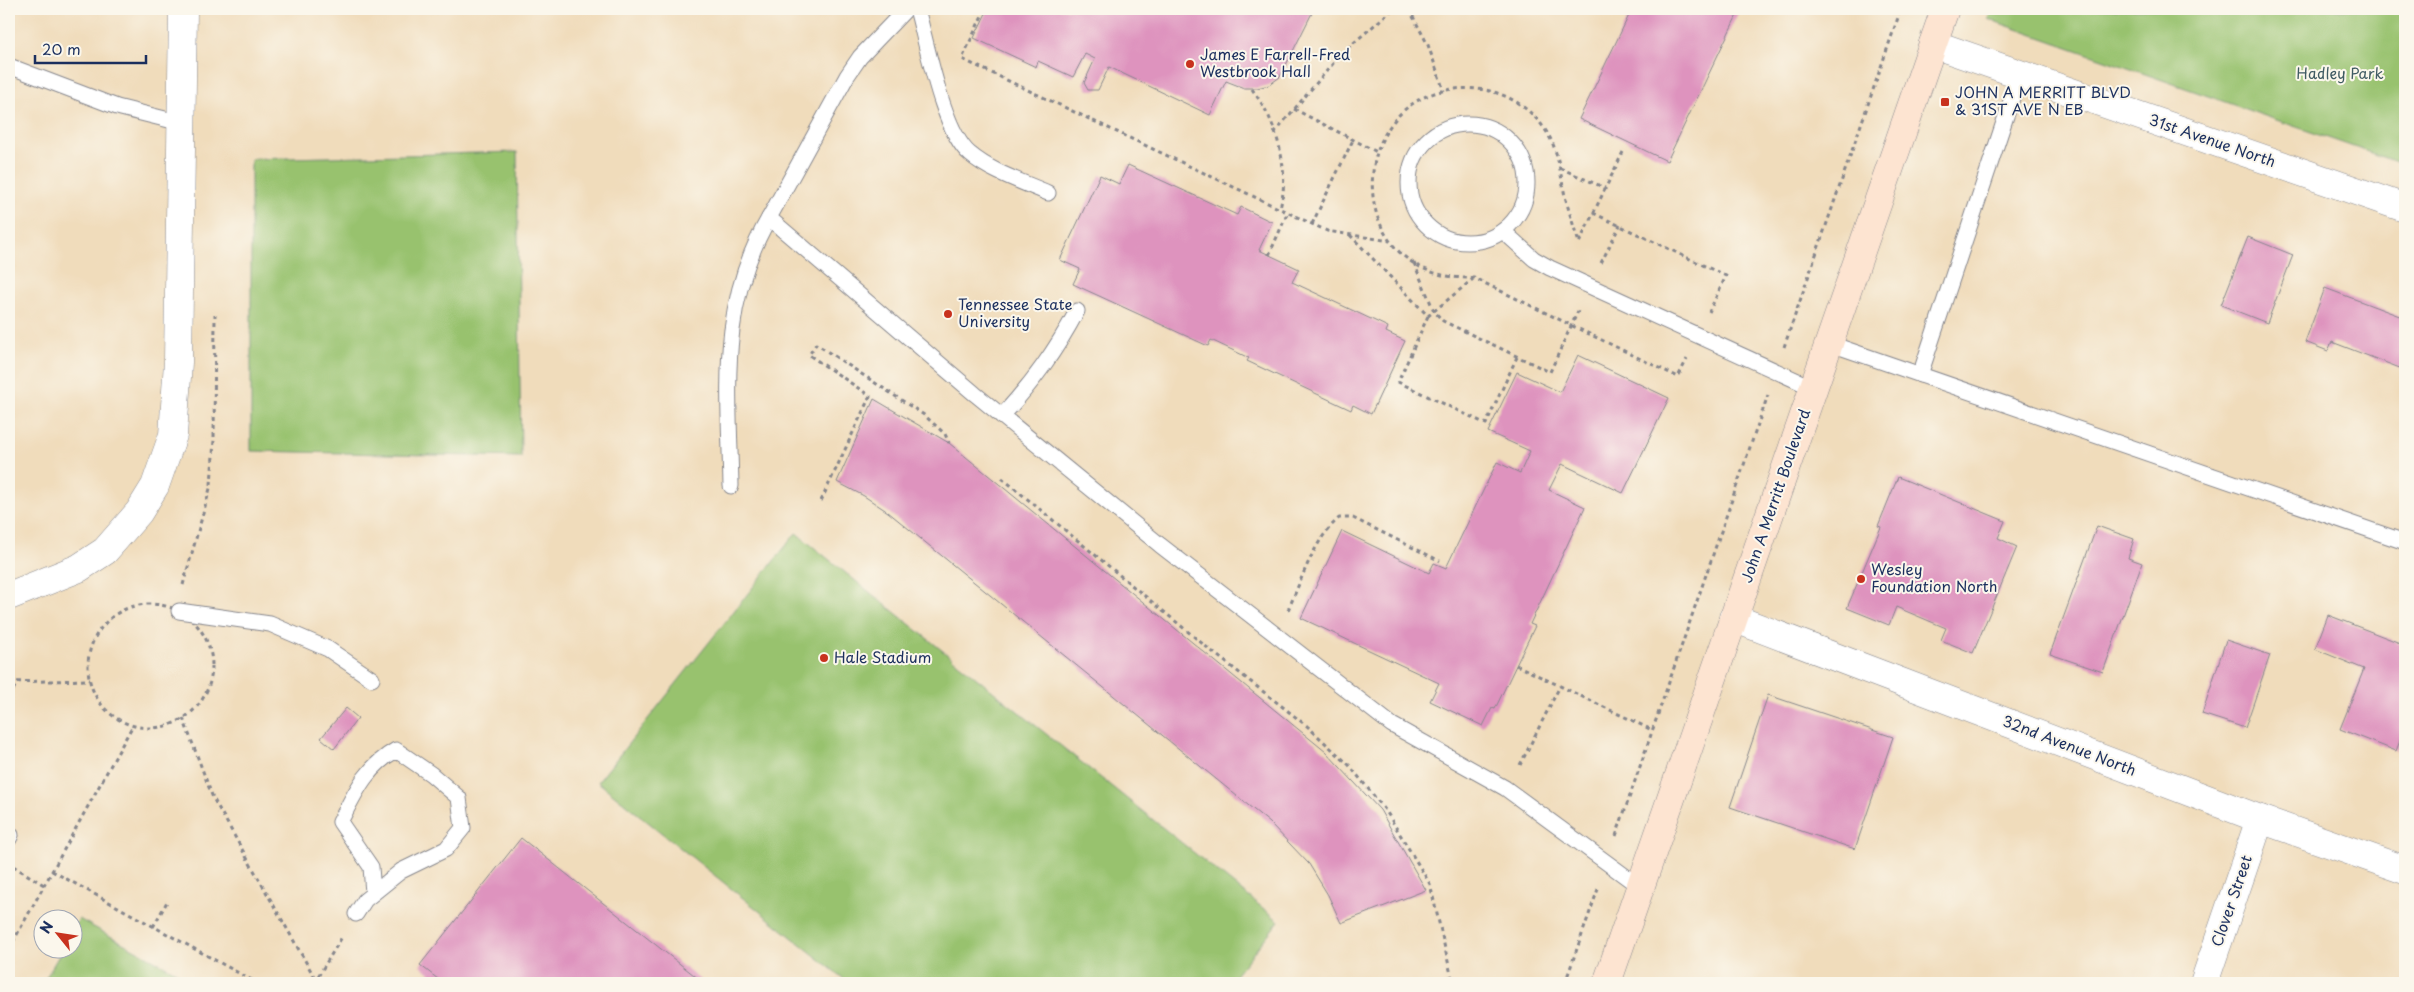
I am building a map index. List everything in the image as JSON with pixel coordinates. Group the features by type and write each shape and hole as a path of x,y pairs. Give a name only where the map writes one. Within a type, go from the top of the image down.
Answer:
{"street":[{"path":"9,596 79,568 105,551 139,512 155,486 172,435 176,404 183,9"},
{"name":"John A Merritt Boulevard","path":"1606,983 1945,9"},
{"name":"31st Avenue North","path":"1933,44 2405,208"},
{"name":"32nd Avenue North","path":"1733,618 2260,819 2405,870"},
{"name":"Clover Street","path":"2204,983 2260,819"}],"lane":[{"path":"731,486 729,346 732,319 740,284 749,258 847,76 860,57 906,9"},
{"path":"917,9 948,120 968,153 981,162 1048,193"},
{"path":"9,66 117,107 181,123"},
{"path":"1920,375 2020,74"},
{"path":"1480,125 1500,133 1515,148 1526,172 1526,193 1516,218 1503,231 1480,241 1455,242 1433,232 1416,214 1409,192 1410,170 1420,148 1436,133 1452,126 1480,125"},
{"path":"769,218 1002,416 1160,546 1392,724 1478,771 1508,790 1640,887"},
{"path":"1503,231 1534,259 1813,388"},
{"path":"1002,416 1031,385 1051,357 1077,311"},
{"path":"1828,343 2405,542"},
{"path":"179,611 270,624 328,649 372,679"},
{"path":"356,914 365,900 401,871 446,850 463,828 459,798 431,774 396,750 379,760 358,787 340,822 371,867 373,893"}],"path":[{"path":"985,9 962,59 1327,231 1390,241"},
{"path":"1274,133 1342,53 1393,9"},
{"path":"1409,9 1428,45 1444,91"},
{"path":"1565,983 1901,9"},
{"path":"1594,213 1726,276 1678,377 1474,278 1444,276 1414,264 1401,254 1390,241 1378,219 1372,198 1372,173 1377,152 1386,133 1402,114 1424,98 1444,91 1464,88 1480,89 1503,95 1515,101 1537,120 1552,142 1579,243 1623,152"},
{"path":"1252,89 1270,119 1284,172 1284,194 1280,208"},
{"path":"1294,109 1377,152"},
{"path":"1312,224 1353,140"},
{"path":"1560,168 1605,188"},
{"path":"1268,255 1288,212"},
{"path":"1414,264 1434,311 1443,321 1550,372 1620,225"},
{"path":"1350,234 1428,316"},
{"path":"1474,278 1428,316 1398,382 1486,424 1517,357"},
{"path":"821,501 870,396 810,355 816,344 924,415 945,434 949,443"},
{"path":"1002,478 1209,649 1307,726 1349,765 1386,811 1430,884 1453,983"},
{"path":"1276,635 1318,545 1331,524 1338,518 1353,518 1440,561"},
{"path":"146,603 165,605 179,611 200,629 209,646 212,665 209,684 204,696 196,708 183,718 158,727 133,725 118,719 105,709 96,696 90,680 88,662 91,646 102,626 113,616 130,607 146,603"},
{"path":"1516,665 1652,730"},
{"path":"9,682 90,680"},
{"path":"9,697 17,683"},
{"path":"1508,790 1560,686"},
{"path":"183,718 213,798 315,982 356,914"},
{"path":"9,949 133,725"},
{"path":"9,864 44,885"},
{"path":"52,871 257,983"},
{"path":"153,927 168,900"}],"green space":[{"name":"Hadley Park","path":"1992,9 2405,9 2405,165 1988,19"},
{"path":"517,152 521,457 251,451 251,159"},
{"name":"Hale Stadium","path":"796,533 1279,921 1229,983 849,983 598,782"},
{"path":"82,921 196,983 43,983 56,960 82,960"}],"building":[{"name":"James E Farrell-Fred Westbrook Hall","path":"988,9 1314,9 1280,77 1269,85 1257,88 1244,88 1226,81 1210,115 1109,67 1098,90 1088,90 1084,83 1095,59 1085,54 1073,77 1038,61 1036,67 974,38"},
{"path":"1632,9 1740,9 1667,161 1579,119"},
{"path":"1128,165 1237,215 1241,207 1272,222 1259,250 1299,269 1292,282 1388,327 1386,332 1405,341 1371,414 1353,405 1351,410 1247,361 1249,358 1211,340 1208,346 1073,284 1080,269 1060,260 1100,175 1119,184"},
{"path":"2248,237 2293,255 2267,323 2221,305"},
{"path":"2325,288 2405,318 2405,370 2332,342 2328,351 2305,342"},
{"path":"1578,355 1669,398 1623,493 1562,464 1549,490 1585,507 1530,624 1535,626 1495,709 1492,708 1483,726 1430,701 1439,683 1301,618 1342,531 1429,573 1434,563 1446,568 1497,462 1520,473 1530,451 1488,432 1517,372 1560,392"},
{"path":"874,399 949,443 1326,752 1380,810 1426,890 1341,923 1328,895 1309,864 1270,823 888,512 864,496 837,482"},
{"path":"1898,477 2005,521 1998,538 2017,547 1973,653 1941,640 1946,628 1896,607 1889,625 1847,608 1881,527 1878,526"},
{"path":"2097,526 2134,539 2128,558 2142,563 2103,672 2050,654"},
{"path":"2328,615 2405,645 2405,728 2396,751 2340,729 2364,669 2315,649"},
{"path":"2226,640 2270,655 2245,728 2202,714"},
{"path":"1768,695 1893,737 1855,849 1730,807"},
{"path":"346,708 358,718 334,749 321,738"},
{"path":"521,838 704,983 443,983 420,965"}],"place":[{"name":"James E Farrell-Fred Westbrook Hall","path":"1190,64"},
{"name":"JOHN A MERRITT BLVD & 31ST AVE N EB","path":"1945,102"},
{"name":"Tennessee State University","path":"948,314"},
{"name":"Wesley Foundation North","path":"1861,579"},
{"name":"Hale Stadium","path":"824,658"}]}
